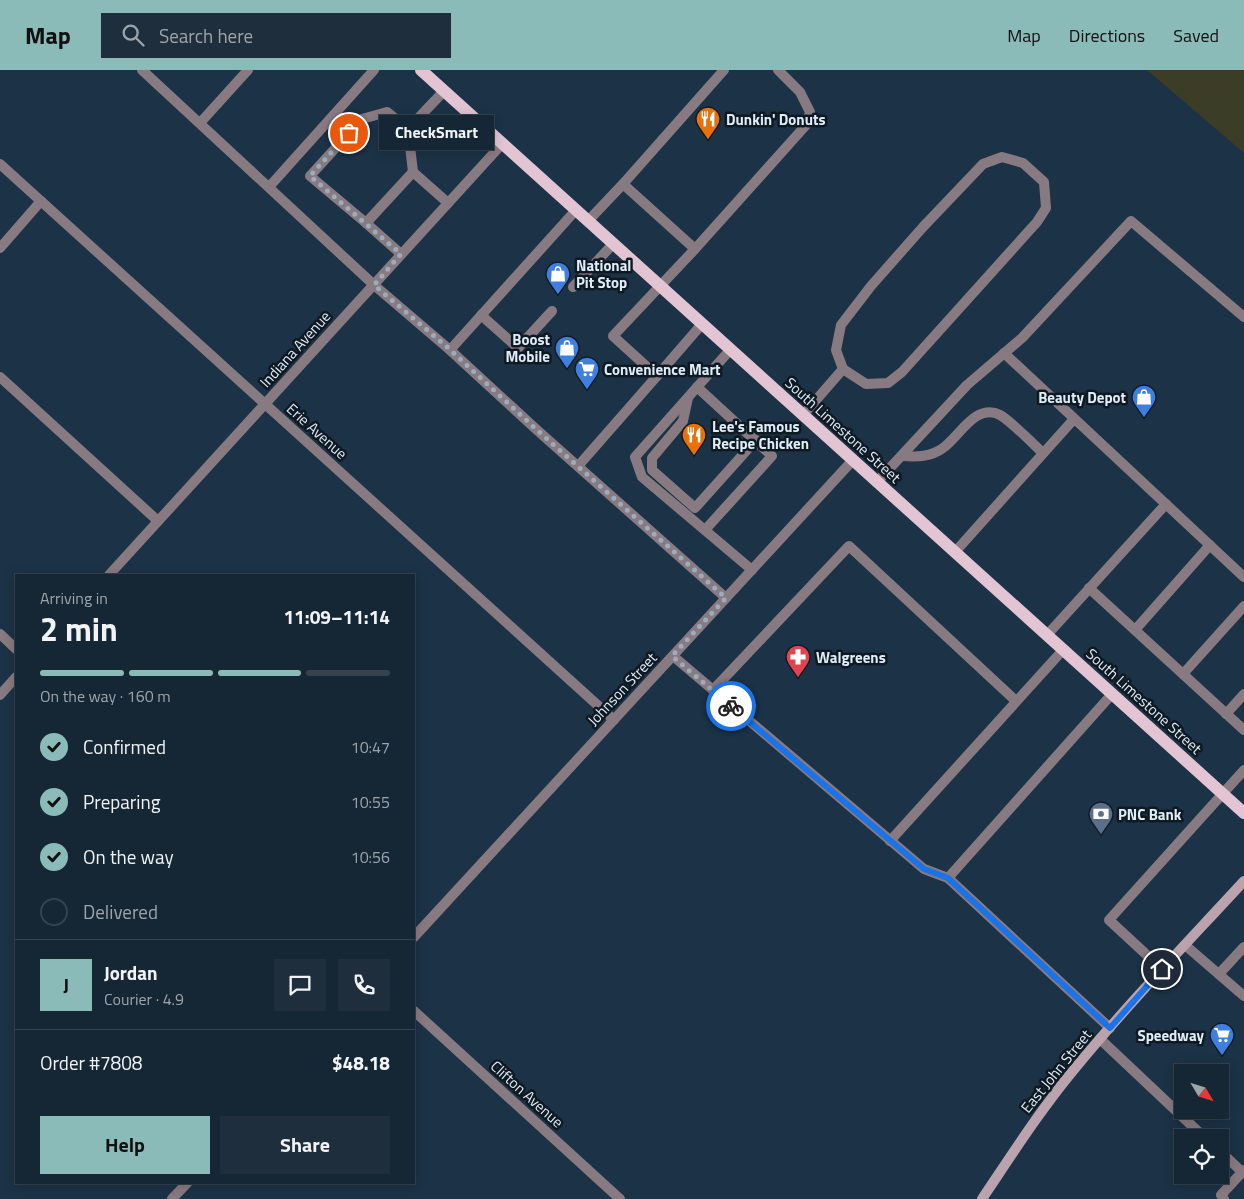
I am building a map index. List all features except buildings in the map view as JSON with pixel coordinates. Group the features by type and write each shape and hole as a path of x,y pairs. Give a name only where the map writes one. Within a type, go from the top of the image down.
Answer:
{"main road":[{"name":"South Limestone Street","path":"421,70 1244,814"}],"street":[{"path":"142,70 374,285 450,350 726,598"},
{"path":"200,123 248,70"},
{"path":"269,187 374,70"},
{"path":"588,221 724,70"},
{"path":"657,376 613,336 808,124 810,112 800,92 778,70"},
{"path":"408,129 444,91"},
{"path":"401,254 310,176 362,119 387,112 408,129 414,172 448,203"},
{"name":"Indiana Avenue","path":"110,574 502,144"},
{"path":"1002,158 1023,163 1044,182 1046,208 1037,222 902,372 888,383 866,384 843,370 836,350 841,325 871,286 923,227 984,164 1002,158"},
{"name":"Erie Avenue","path":"0,164 614,720"},
{"path":"366,223 414,172"},
{"path":"623,184 694,249"},
{"path":"0,248 41,201"},
{"path":"450,350 576,210"},
{"path":"878,482 967,385 1022,338 1131,221 1244,318"},
{"path":"573,288 613,244"},
{"path":"481,315 518,348 552,311"},
{"path":"579,465 702,324"},
{"path":"730,350 635,457 642,477 752,570"},
{"path":"1004,354 1244,577"},
{"path":"803,415 843,370"},
{"path":"0,377 158,521"},
{"path":"697,387 772,456 705,530"},
{"path":"689,397 683,421 652,458 652,470 695,508 756,440"},
{"path":"903,456 922,457 942,449 967,424 985,412 1001,416 1043,453"},
{"path":"955,552 1074,419"},
{"name":"Johnson Street","path":"415,936 853,460"},
{"path":"1047,635 1166,504"},
{"path":"1135,630 1210,545"},
{"path":"713,690 849,546 1016,701"},
{"path":"1089,588 1244,730"},
{"path":"1183,674 1244,606"},
{"path":"0,634 15,648"},
{"path":"890,841 1063,650"},
{"path":"672,656 924,869 948,878 1110,1028"},
{"path":"0,695 15,679"},
{"path":"948,878 1112,694"},
{"path":"1226,714 1244,694"},
{"path":"1162,969 1109,920 1244,770"},
{"name":"East John Street","path":"982,1199 1028,1129 1071,1073 1162,969 1244,881"},
{"path":"1185,945 1219,974 1242,990"},
{"path":"1219,974 1244,947"},
{"name":"Clifton Avenue","path":"415,1012 620,1199"},
{"path":"1100,1039 1195,1129"},
{"path":"1224,1199 1221,1194 1243,1171 1229,1159"},
{"path":"172,1199 186,1184"}],"green space":[{"path":"1147,70 1244,70 1244,153"}],"way so far":[{"path":"349,133 310,176 401,254 374,285 491,386 537,430 579,465 726,598 672,656 731,706"}],"place":[{"name":"CheckSmart","path":"349,133"},
{"name":"Dunkin' Donuts","path":"708,140"},
{"name":"National Pit Stop","path":"558,295"},
{"name":"Boost Mobile","path":"567,369"},
{"name":"Convenience Mart","path":"587,390"},
{"name":"Beauty Depot","path":"1144,418"},
{"name":"Lee's Famous Recipe Chicken","path":"694,456"},
{"name":"Walgreens","path":"798,678"},
{"name":"PNC Bank","path":"1101,835"},
{"name":"Speedway","path":"1222,1056"}],"route":[{"path":"731,706 924,869 948,878 1110,1028 1162,969"}]}
